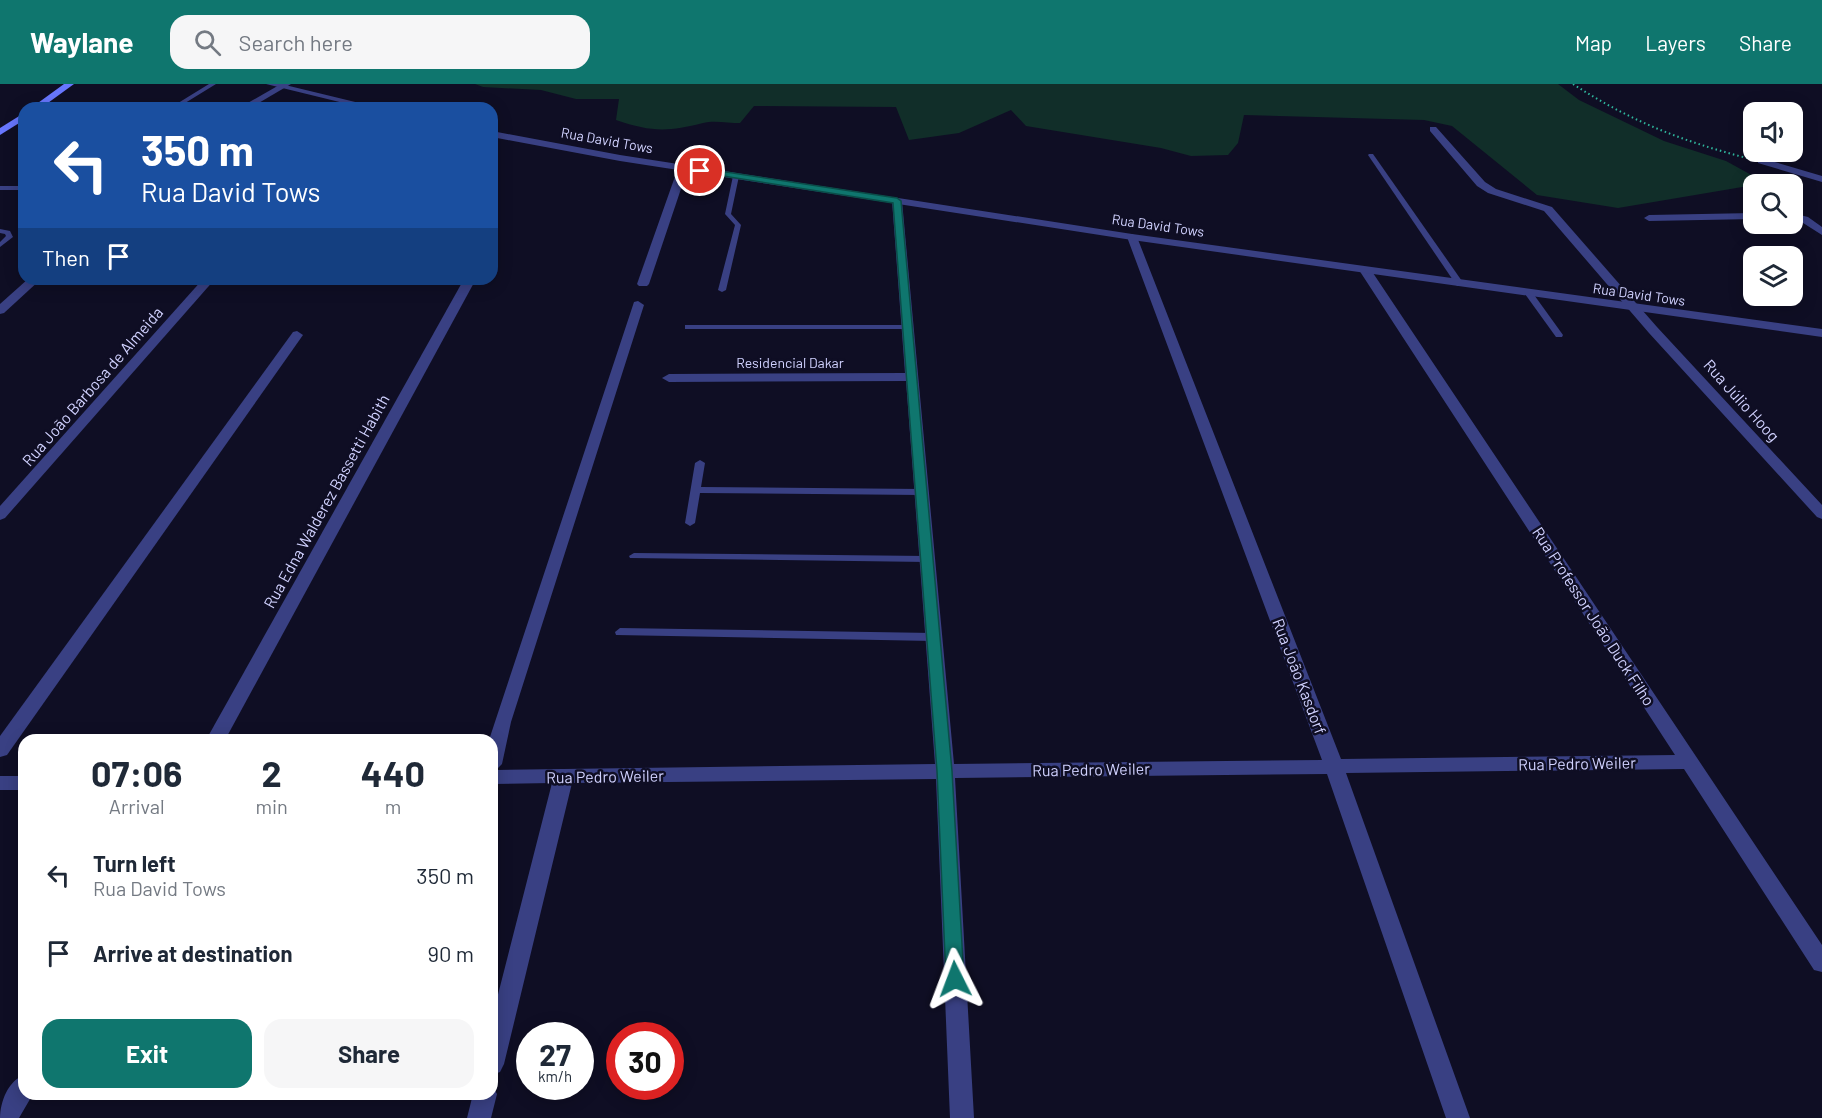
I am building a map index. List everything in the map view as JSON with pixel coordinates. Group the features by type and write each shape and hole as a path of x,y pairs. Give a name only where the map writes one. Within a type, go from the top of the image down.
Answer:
{"main road":[{"path":"44,102 70,84"},
{"path":"0,132 18,120"}],"street":[{"path":"270,84 285,85 352,102"},
{"path":"254,102 285,85"},
{"name":"Rua Júlio Hoog","path":"1433,129 1481,184 1548,209 1822,514"},
{"name":"Rua David Tows","path":"498,135 683,168 1132,237 1636,309 1822,333"},
{"path":"1764,162 1822,179"},
{"path":"643,284 683,168"},
{"path":"897,201 945,771 962,1118"},
{"path":"1649,218 1743,216"},
{"path":"1803,219 1822,232"},
{"name":"Rua João Kasdorf","path":"1132,237 1334,766 1458,1118"},
{"name":"Rua Professor João Duck Filho","path":"1365,270 1822,963"},
{"path":"0,310 28,285"},
{"name":"Rua João Barbosa de Almeida","path":"0,515 204,285"},
{"name":"Rua Edna Walderez Bassetti Habith","path":"217,734 467,285"},
{"path":"498,739 638,305"},
{"path":"0,750 297,335"},
{"name":"Residencial Dakar","path":"669,378 912,377"},
{"name":"Rua Pedro Weiler","path":"498,777 1690,762"},
{"path":"498,1040 564,776"},
{"path":"0,783 18,783"},
{"path":"6,1118 18,1097"},
{"path":"478,1118 483,1100"}],"lane":[{"path":"183,102 213,84"},
{"path":"1371,155 1460,284"},
{"path":"722,290 738,225 728,214 736,176"},
{"path":"0,188 18,188"},
{"path":"0,231 8,232 10,237 0,245"},
{"path":"1529,294 1559,335"},
{"path":"688,327 908,327"},
{"path":"690,523 700,463"},
{"path":"696,490 921,492"},
{"path":"634,556 927,559"},
{"path":"620,632 933,637"}],"path":[{"path":"1573,84 1610,110 1663,134 1697,147 1743,157"}],"green space":[{"path":"475,84 1558,84 1579,100 1664,141 1726,161 1750,174 1743,174 1743,187 1618,208 1537,195 1452,126 1424,120 1244,115 1238,143 1228,155 1191,156 1161,148 1026,126 1011,110 959,133 909,140 896,107 754,106 740,123 707,122 680,128 650,129 616,120 619,99 576,99 541,90 483,87"}],"route":[{"path":"700,171 897,201 945,771 955,979"}]}
